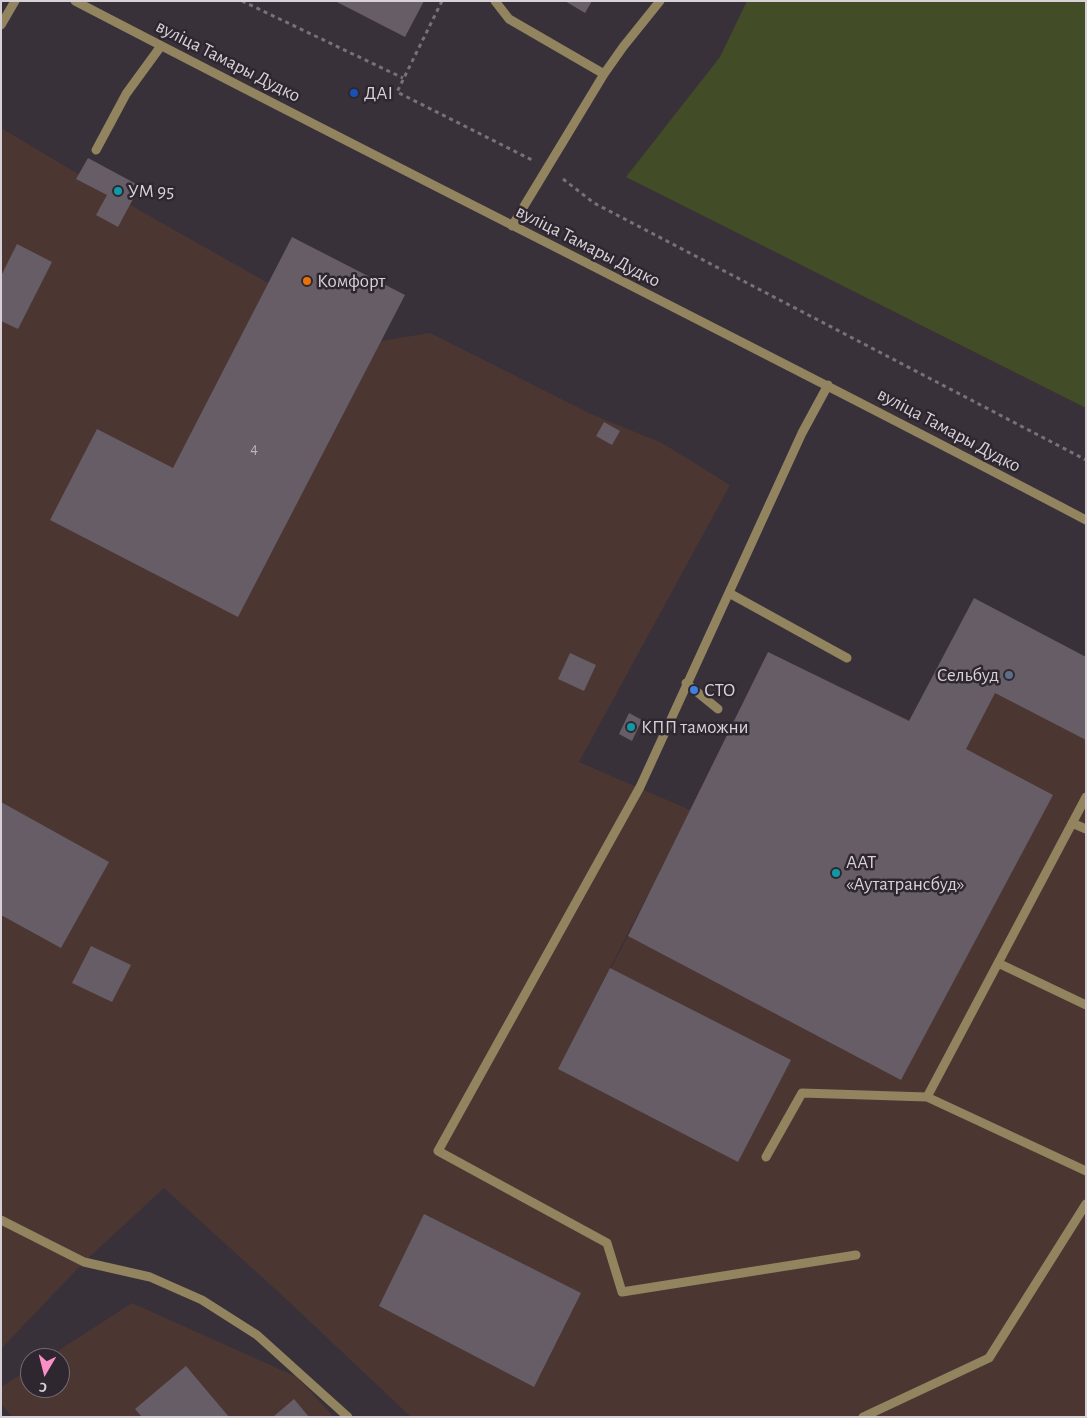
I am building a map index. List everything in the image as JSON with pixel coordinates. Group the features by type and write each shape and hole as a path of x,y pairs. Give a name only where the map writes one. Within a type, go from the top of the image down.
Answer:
{"street":[{"path":"1,25 15,1"},
{"name":"вуліца Тамары Дудко","path":"75,1 512,226 828,384 1086,520"},
{"path":"495,1 509,20 604,74"},
{"path":"512,226 549,168 604,74 660,1"},
{"path":"96,150 126,94 161,46"},
{"path":"828,384 802,433 640,787 438,1151 607,1242 622,1292 856,1255"},
{"path":"729,593 847,658"},
{"path":"686,684 718,709"},
{"path":"927,1098 1086,798"},
{"path":"1072,822 1086,829"},
{"path":"998,963 1086,1005"},
{"path":"766,1157 802,1093 927,1098 1086,1172"},
{"path":"863,1417 989,1358 1086,1204"},
{"path":"1,1220 84,1262 150,1277 202,1300 257,1336 348,1417"}],"path":[{"path":"242,1 403,78"},
{"path":"442,1 397,92 549,168 594,203 1086,460"}],"shaded area":[{"path":"1,128 130,205 268,283 381,341 430,333 591,414 662,443 730,485 579,762 690,810 768,652 909,720 985,604 1086,657 1086,1417 411,1417 285,1298 164,1188 84,1262 1,1349","holes":["653,885 628,936 586,1015"]},
{"path":"132,1303 297,1377 334,1417 12,1417 1,1404 1,1387 20,1375 20,1398 70,1398 70,1348 62,1348"}],"green space":[{"path":"747,1 1086,1 1086,408 626,177 720,57"}],"building":[{"path":"335,1 424,1 405,37"},
{"path":"565,1 592,1 585,13"},
{"name":"УМ 95","path":"88,158 140,186 118,227 96,215 107,195 76,179"},
{"path":"292,237 405,295 238,617 50,520 97,429 173,468"},
{"path":"17,244 52,262 18,329 1,321 1,276"},
{"path":"604,422 620,431 612,445 596,436"},
{"name":"ААТ «Аутатрансбуд»","path":"974,598 1086,657 1086,740 995,693 966,749 1053,795 901,1080 628,936 768,652 909,721"},
{"path":"570,653 596,665 584,691 558,679"},
{"name":"КПП таможни","path":"629,713 642,720 632,741 619,734"},
{"path":"1,802 109,862 61,948 1,915"},
{"path":"91,946 131,965 112,1002 72,983"},
{"path":"610,968 791,1060 738,1162 558,1069"},
{"path":"424,1214 581,1293 534,1387 379,1306"},
{"path":"186,1366 229,1417 142,1417 135,1409"},
{"path":"294,1399 309,1417 273,1417"}],"place":[{"name":"ДАІ","path":"354,93"},
{"name":"УМ 95","path":"118,191"},
{"name":"Комфорт","path":"307,281"},
{"name":"Сельбуд","path":"1009,675"},
{"name":"СТО","path":"694,690"},
{"name":"КПП таможни","path":"631,727"},
{"name":"ААТ «Аутатрансбуд»","path":"836,873"}]}
